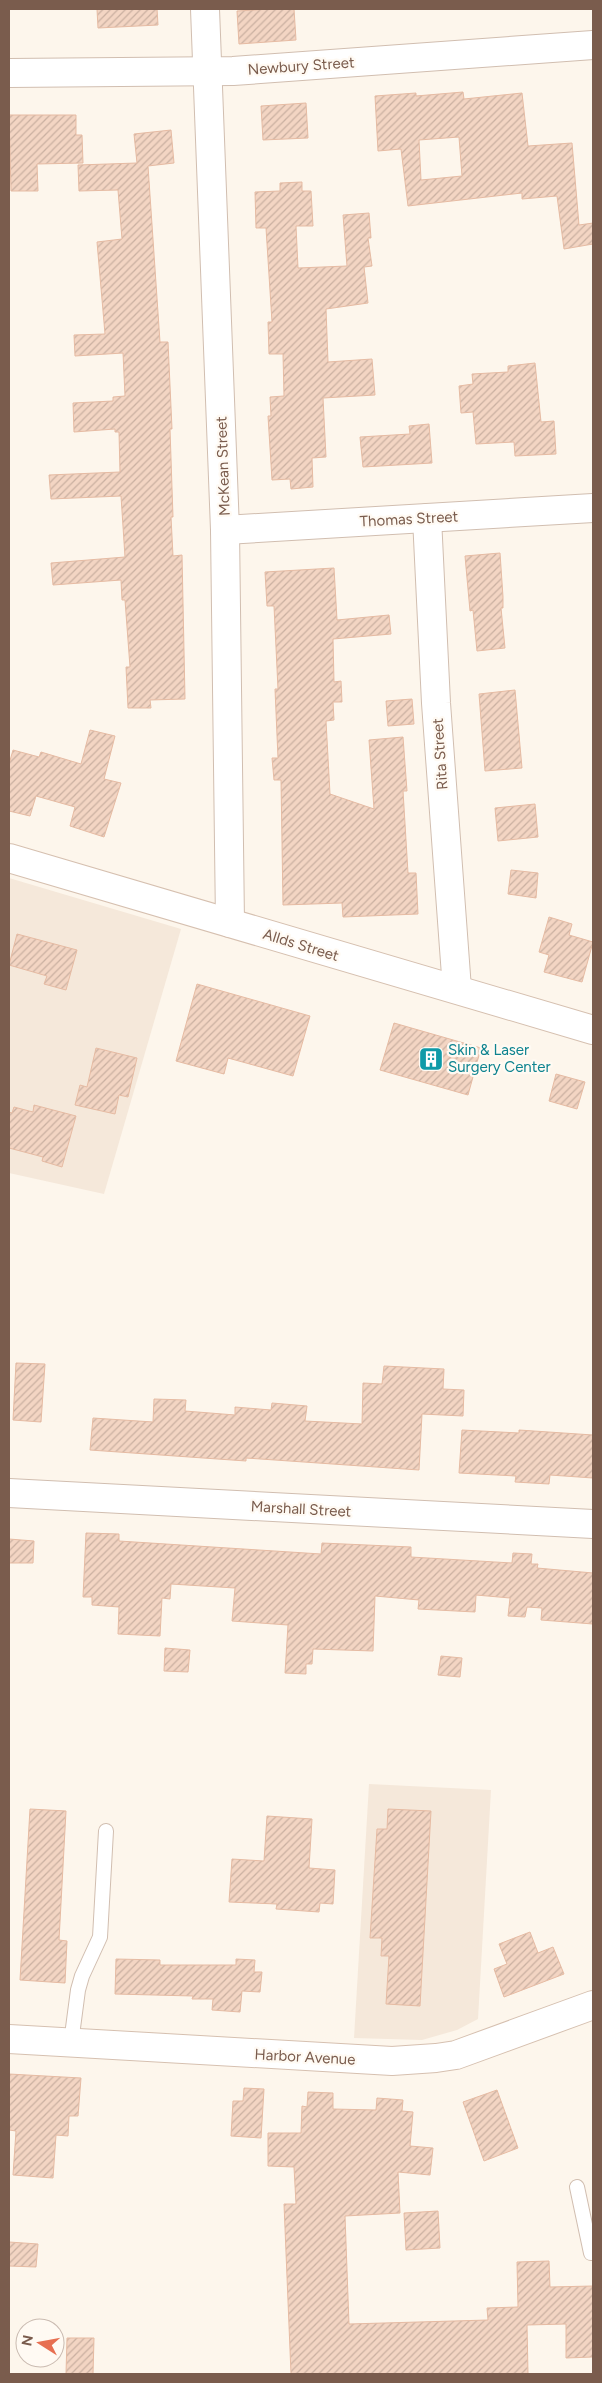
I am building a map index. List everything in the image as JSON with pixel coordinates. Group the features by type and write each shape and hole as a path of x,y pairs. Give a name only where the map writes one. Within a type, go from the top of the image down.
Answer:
{"street":[{"name":"McKean Street","path":"205,9 225,530 230,923"},
{"name":"Newbury Street","path":"9,73 207,72 593,45"},
{"name":"Thomas Street","path":"225,530 593,508"},
{"name":"Rita Street","path":"427,518 436,703 457,989"},
{"name":"Allds Street","path":"9,858 593,1030"},
{"name":"Marshall Street","path":"9,1493 593,1524"},
{"name":"Harbor Avenue","path":"9,2039 392,2062 415,2061 456,2055 593,2005"}],"lane":[{"path":"71,2043 78,1990 82,1976 100,1937 106,1831"},
{"path":"577,2187 591,2253 593,2253"}],"shaded area":[{"path":"9,878 181,929 104,1194 9,1173"},
{"path":"369,1784 491,1790 478,2019 457,2030 422,2040 354,2038"}],"building":[{"path":"97,9 157,9 158,25 98,28"},
{"path":"294,9 296,40 239,44 237,11"},
{"path":"463,92 464,99 522,93 528,146 572,143 579,225 593,223 593,244 564,249 557,196 522,199 522,193 408,206 401,149 378,151 375,96 416,93 416,96","holes":["459,137 462,176 421,180 419,140"]},
{"path":"306,103 308,138 263,140 261,106"},
{"path":"9,115 76,115 76,135 82,135 83,163 37,164 38,191 11,191"},
{"path":"171,130 174,163 148,166 160,342 168,342 172,429 170,429 173,517 171,517 173,556 182,555 185,699 150,700 151,708 128,708 126,667 130,667 125,600 122,600 121,580 53,585 51,563 125,557 121,496 51,499 49,475 120,472 119,432 115,432 115,429 74,432 73,403 113,401 113,397 125,396 123,353 75,356 74,335 105,334 97,242 122,239 118,190 79,191 78,165 137,163 134,134"},
{"path":"302,182 302,191 311,191 313,226 296,226 298,268 347,266 343,215 369,213 371,238 368,238 372,266 364,267 368,303 326,309 328,362 372,359 375,395 323,398 326,457 312,458 313,487 291,489 290,479 272,480 268,416 271,416 270,397 284,396 283,354 269,354 268,322 272,322 266,228 256,228 255,192 280,191 280,183"},
{"path":"535,363 541,422 554,421 556,454 515,456 514,442 476,444 473,412 461,413 459,386 473,384 472,374 508,372 508,366"},
{"path":"429,424 432,463 363,467 360,437 410,434 409,426"},
{"path":"500,553 503,597 503,608 501,608 505,648 477,651 473,610 470,611 465,556"},
{"path":"334,568 337,620 389,615 391,634 333,639 334,682 341,681 342,702 333,702 334,720 326,721 330,794 374,809 369,740 403,737 407,791 403,791 408,873 416,873 418,914 343,917 342,903 283,905 281,780 274,780 272,758 278,758 275,689 278,689 274,606 267,606 265,572"},
{"path":"515,690 522,768 485,771 479,694"},
{"path":"412,699 414,724 388,726 386,701"},
{"path":"90,730 115,736 104,779 121,783 104,837 70,826 75,807 36,796 30,816 9,811 9,764 13,750 39,757 41,752 81,764"},
{"path":"535,804 538,837 498,841 495,808"},
{"path":"511,870 538,873 536,898 508,894"},
{"path":"549,917 572,924 569,935 593,942 582,982 544,972 549,955 539,952"},
{"path":"17,934 77,950 66,990 44,984 47,976 9,965"},
{"path":"197,984 310,1016 293,1076 228,1058 224,1074 176,1061"},
{"name":"Skin & Laser Surgery Center","path":"394,1023 481,1048 468,1095 380,1070"},
{"path":"96,1048 137,1058 128,1097 119,1095 115,1114 75,1105 80,1085 87,1087"},
{"path":"556,1074 585,1082 577,1109 549,1101"},
{"path":"34,1105 76,1116 62,1167 42,1161 43,1157 9,1148 9,1112 12,1113 14,1107 33,1112"},
{"path":"16,1363 45,1364 41,1422 13,1420"},
{"path":"384,1366 444,1369 443,1389 464,1390 463,1416 422,1414 419,1470 246,1458 246,1461 90,1450 93,1418 153,1422 154,1399 186,1400 185,1411 235,1415 235,1407 271,1410 272,1403 307,1406 305,1421 362,1424 363,1383 382,1384"},
{"path":"462,1430 519,1433 519,1430 593,1435 593,1478 550,1475 549,1484 515,1482 516,1476 459,1473"},
{"path":"86,1533 119,1534 119,1541 321,1554 322,1543 411,1547 411,1557 512,1563 513,1553 532,1554 531,1564 538,1564 537,1568 593,1573 593,1624 541,1620 542,1608 527,1607 525,1617 508,1616 510,1598 476,1595 475,1612 418,1609 419,1600 375,1596 373,1651 313,1649 312,1664 306,1664 306,1674 285,1673 288,1625 232,1621 235,1588 171,1584 170,1599 162,1598 160,1636 118,1634 119,1607 92,1605 92,1597 83,1597"},
{"path":"9,1539 34,1541 33,1563 9,1563"},
{"path":"165,1648 190,1650 188,1672 164,1671"},
{"path":"441,1656 462,1658 460,1677 438,1675"},
{"path":"30,1809 66,1811 59,1940 67,1941 65,1983 20,1980"},
{"path":"388,1809 431,1811 420,2006 386,2004 389,1956 381,1956 382,1938 370,1938 377,1829 387,1829"},
{"path":"267,1816 312,1819 309,1868 335,1870 333,1904 320,1903 319,1912 276,1909 277,1904 229,1902 232,1859 264,1861"},
{"path":"530,1932 538,1953 553,1947 564,1974 504,1997 494,1969 507,1964 499,1944"},
{"path":"116,1959 160,1960 160,1965 236,1965 236,1959 255,1960 254,1972 262,1972 260,1992 242,1991 240,2012 212,2010 213,1999 192,1999 193,1996 115,1994"},
{"path":"9,2074 81,2078 78,2116 69,2116 68,2136 56,2135 53,2178 13,2175 16,2131 9,2130"},
{"path":"244,2088 264,2089 261,2138 231,2136 233,2101 243,2101"},
{"path":"497,2090 518,2148 484,2161 463,2102"},
{"path":"308,2092 333,2093 333,2109 376,2110 377,2098 403,2100 402,2111 413,2112 410,2146 433,2148 430,2175 398,2172 400,2213 345,2216 349,2324 488,2320 487,2308 518,2307 517,2262 549,2261 550,2287 593,2286 593,2357 566,2358 566,2324 527,2325 528,2374 291,2374 284,2204 296,2204 294,2167 268,2166 268,2133 301,2133 302,2106 307,2107"},
{"path":"438,2211 440,2248 406,2250 404,2213"},
{"path":"9,2242 38,2244 36,2267 9,2266"},
{"path":"67,2338 94,2338 93,2374 66,2374"}],"place":[{"name":"Skin & Laser Surgery Center","path":"431,1059"}]}
